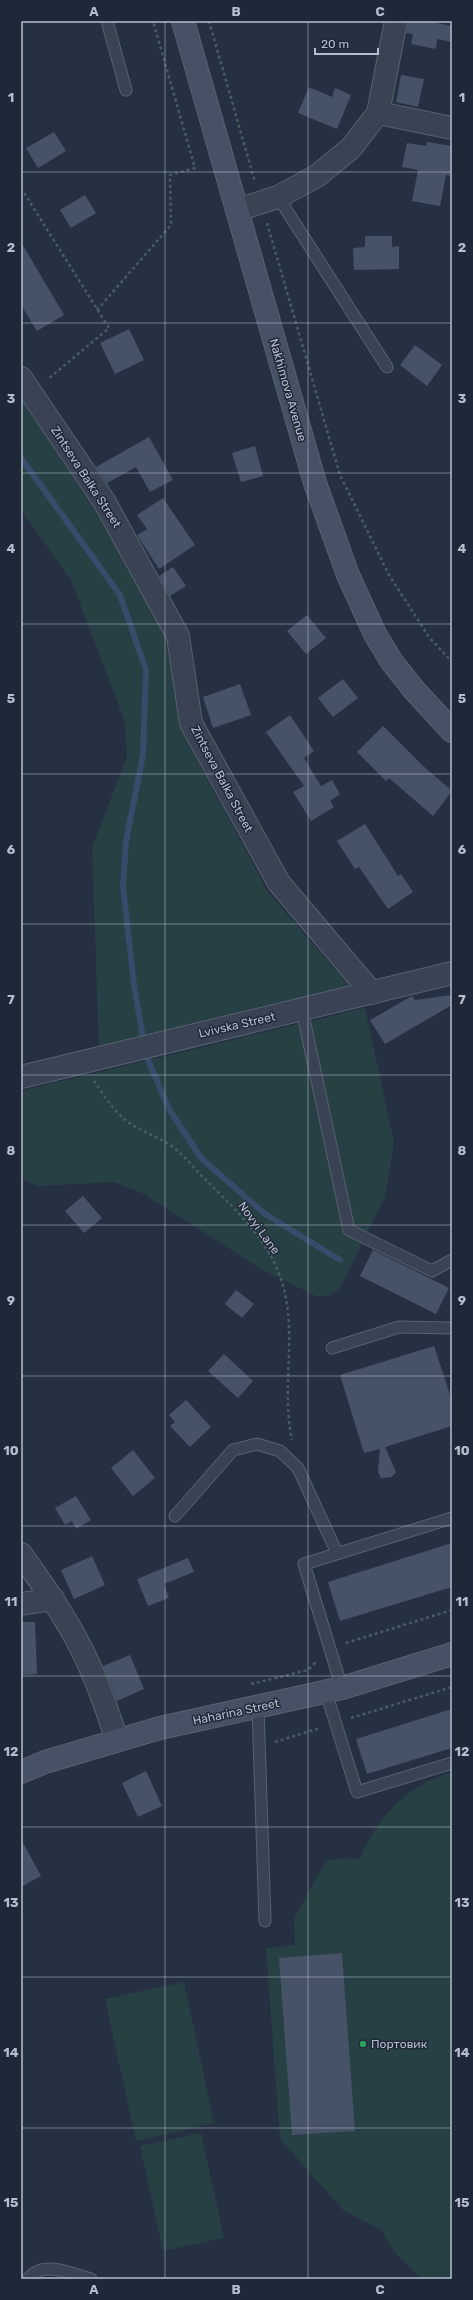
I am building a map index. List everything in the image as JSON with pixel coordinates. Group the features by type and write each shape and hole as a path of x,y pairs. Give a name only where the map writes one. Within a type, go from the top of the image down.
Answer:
{"main road":[{"name":"Nakhimova Avenue","path":"183,21 315,483 348,575 375,634 392,662 415,691 452,731"},
{"name":"Haharina Street","path":"21,1772 117,1740 160,1728 258,1708 334,1690 452,1654"}],"street":[{"path":"237,210 270,200 317,176 351,148 378,113 396,21"},
{"path":"378,113 452,128"},
{"name":"Zintseva Balka Street","path":"26,386 104,501 178,636 191,723 279,883 372,993"},
{"name":"Lvivska Street","path":"21,1077 452,973"},
{"path":"21,1554 52,1599 83,1651 102,1695 117,1740"},
{"path":"21,1604 52,1599"}],"lane":[{"path":"107,21 126,90"},
{"path":"270,200 387,367"},
{"path":"302,1010 349,1230 432,1271 452,1260"},
{"path":"332,1348 399,1327 452,1328"},
{"path":"175,1516 233,1450 257,1444 280,1451 298,1468 337,1553"},
{"path":"452,1518 304,1564 330,1648 336,1723 358,1792 452,1763"},
{"path":"258,1708 265,1921"},
{"path":"28,2279 40,2269 49,2268 91,2279"}],"path":[{"path":"97,310 171,226 170,175 195,168 153,21"},
{"path":"209,21 270,200 340,475 389,575 429,637 452,662"},
{"path":"21,188 109,328 26,386"},
{"name":"Novyi Lane","path":"80,1063 117,1112 129,1123 157,1136 174,1148 233,1206 265,1248 280,1275 286,1305 289,1337 288,1423 298,1468"},
{"path":"330,1648 452,1610"},
{"path":"259,1747 452,1687"}],"green space":[{"path":"21,400 95,510 166,637 180,728 268,892 350,986 99,1047 92,847 127,757 125,722 71,580 21,510"},
{"path":"365,1008 394,1142 385,1197 340,1288 329,1296 316,1296 261,1269 144,1194 114,1182 38,1186 21,1179 21,1091"},
{"name":"Портовик","path":"452,1772 452,2279 422,2279 395,2253 381,2230 343,2210 280,2139 266,1948 295,1945 294,1919 326,1860 360,1858 376,1829 396,1804 421,1785"},
{"path":"184,1982 214,2123 136,2141 105,1999"},
{"path":"201,2133 224,2238 163,2251 140,2146"}],"building":[{"path":"408,21 426,21 452,26 452,42 437,39 436,49 411,44 413,34 406,33"},
{"path":"401,75 424,79 418,107 396,102"},
{"path":"309,87 332,97 335,88 351,95 337,129 298,113"},
{"path":"54,132 66,151 38,168 26,148"},
{"path":"427,142 452,146 452,176 446,175 440,206 412,201 418,170 402,167 407,143 426,146"},
{"path":"85,195 96,213 71,228 60,210"},
{"path":"365,236 392,236 392,247 399,246 399,269 354,270 353,248 365,247"},
{"path":"21,242 64,315 37,331 21,305"},
{"path":"129,329 144,360 115,374 100,343"},
{"path":"415,345 442,365 427,386 400,365"},
{"path":"149,437 173,480 150,492 136,467 107,483 96,467"},
{"path":"255,446 263,476 241,482 232,453"},
{"path":"163,498 195,545 159,569 137,535 147,529 137,515"},
{"path":"173,567 186,586 170,596 159,576"},
{"path":"307,615 326,638 306,654 287,631"},
{"path":"343,679 358,698 333,717 318,698"},
{"path":"240,684 251,715 213,728 203,697"},
{"path":"290,715 314,751 304,758 321,786 332,780 340,794 330,801 334,807 311,821 293,792 304,786 266,732"},
{"path":"383,726 421,764 452,791 433,816 389,778 386,781 357,752"},
{"path":"365,824 398,876 401,874 413,892 388,909 359,867 355,869 337,841"},
{"path":"452,995 452,1005 385,1044 370,1020 412,996 415,1000"},
{"path":"83,1196 102,1218 84,1233 65,1211"},
{"path":"373,1250 449,1288 436,1314 360,1276"},
{"path":"236,1290 254,1304 242,1318 225,1304"},
{"path":"434,1346 452,1401 452,1426 385,1447 396,1472 392,1477 381,1478 378,1472 380,1449 364,1453 340,1375"},
{"path":"224,1354 253,1381 238,1398 208,1371"},
{"path":"186,1400 211,1427 190,1447 170,1426 175,1422 169,1415"},
{"path":"133,1450 155,1478 133,1496 111,1468"},
{"path":"76,1496 91,1520 76,1529 72,1521 65,1525 55,1508"},
{"path":"452,1543 452,1587 340,1621 328,1582"},
{"path":"92,1556 105,1585 74,1599 61,1570"},
{"path":"188,1558 194,1572 164,1584 169,1598 148,1606 137,1579"},
{"path":"21,1622 35,1622 37,1674 21,1675"},
{"path":"130,1655 144,1689 117,1701 103,1666"},
{"path":"452,1709 452,1748 367,1774 356,1739"},
{"path":"146,1771 162,1806 138,1817 122,1783"},
{"path":"21,1839 41,1876 21,1887"},
{"path":"342,1953 355,2131 292,2135 279,1958"}],"waterway":[{"path":"21,458 120,595 146,670 143,755 126,841 123,886 134,985 146,1055 169,1109 201,1158 265,1214 340,1260"}],"place":[{"name":"Портовик","path":"363,2044"}]}
